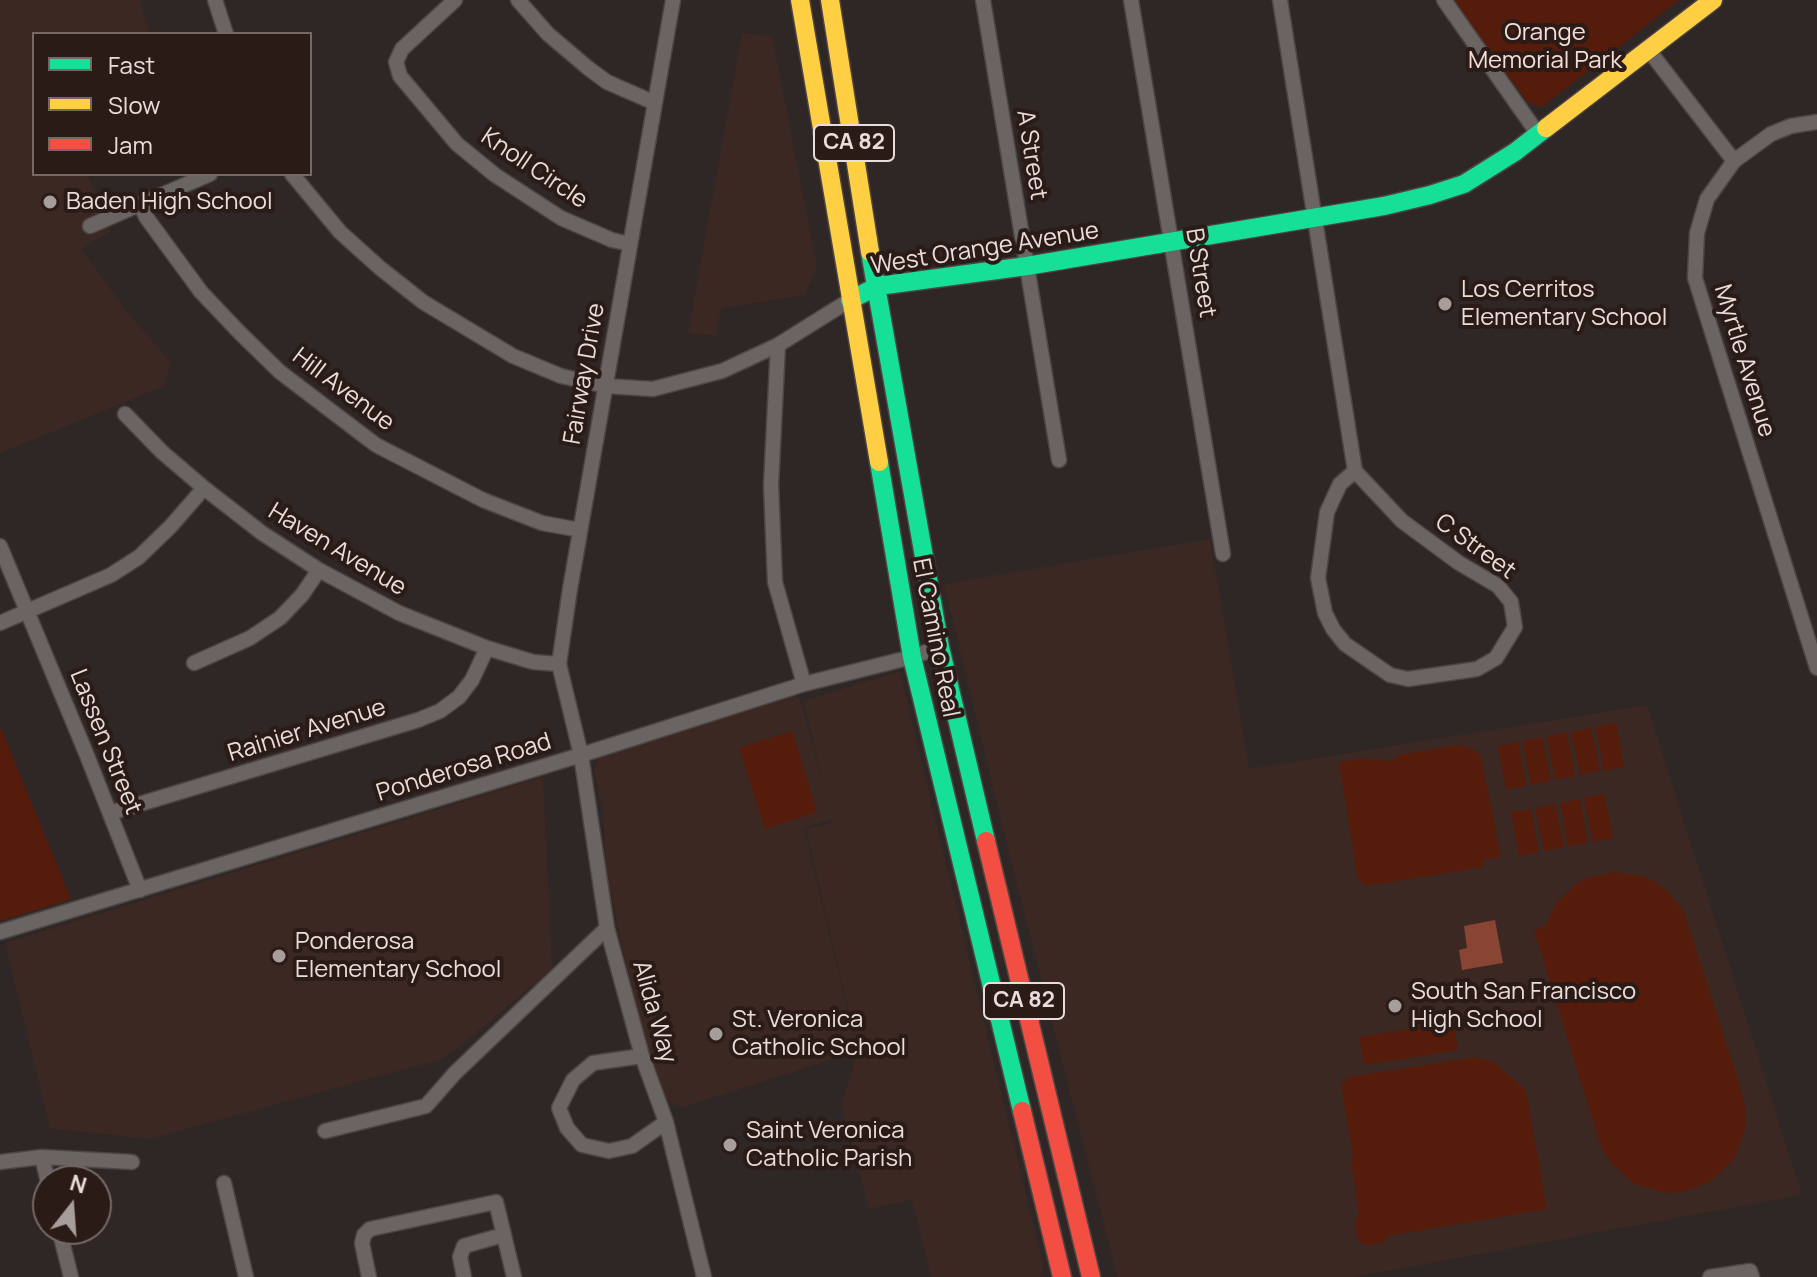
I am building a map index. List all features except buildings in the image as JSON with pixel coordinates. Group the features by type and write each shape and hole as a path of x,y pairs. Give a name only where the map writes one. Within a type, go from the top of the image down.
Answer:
{"main road":[{"name":"El Camino Real","path":"800,0 912,657 1062,1277"},
{"name":"El Camino Real","path":"830,0 890,374 940,647 1091,1277"},
{"name":"West Orange Avenue","path":"850,300 878,286 1027,266 1384,206 1464,184 1501,163 1713,0"}],"street":[{"path":"215,0 225,32"},
{"name":"Knoll Circle","path":"455,0 402,49 396,62 400,76 457,144 495,175 561,218 612,240 630,244"},
{"path":"518,0 548,34 588,68 607,82 655,103"},
{"name":"Fairway Drive","path":"581,755 559,664 673,0"},
{"name":"A Street","path":"983,0 1059,460"},
{"name":"B Street","path":"1131,0 1223,554"},
{"path":"1280,0 1355,471"},
{"path":"1444,0 1538,134"},
{"path":"1647,48 1734,161"},
{"name":"Myrtle Avenue","path":"1817,122 1791,126 1771,134 1734,161 1707,199 1697,233 1695,278 1817,668"},
{"path":"90,226 205,176"},
{"name":"West Orange Avenue","path":"294,176 340,232 423,302 513,356 561,376 606,386 653,389 722,371 778,345 850,300"},
{"name":"Hill Avenue","path":"140,204 146,217 201,292 240,333 280,372 376,445 483,500 542,523 580,530"},
{"path":"778,345 771,485 775,582 804,684"},
{"name":"Haven Avenue","path":"125,414 162,452 204,488 262,533 319,570 399,613 487,648 533,662 559,664"},
{"name":"C Street","path":"1355,471 1402,521 1459,563 1498,586 1511,602 1515,627 1496,658 1477,669 1408,679 1390,675 1345,644 1333,629 1325,613 1318,578 1327,512 1340,484 1355,471"},
{"path":"0,623 111,575 139,557 204,488"},
{"name":"Lassen Street","path":"0,546 140,890"},
{"path":"194,663 250,638 280,618 302,595 319,570"},
{"name":"Ponderosa Road","path":"0,932 804,684 940,647"},
{"name":"Rainier Avenue","path":"110,813 440,711 459,697 472,680 487,648"},
{"name":"Alida Way","path":"581,755 607,928 642,1056 666,1122 704,1277"},
{"path":"325,1131 426,1106 455,1073 607,928"},
{"path":"642,1056 593,1063 573,1080 559,1108 567,1128 582,1145 609,1151 632,1146 666,1122"},
{"path":"42,1157 44,1165"},
{"path":"0,1162 42,1157 132,1162"},
{"path":"224,1183 246,1277"},
{"path":"369,1277 362,1239 370,1229 496,1202 514,1277"},
{"path":"464,1277 460,1257 464,1246 503,1235"},
{"path":"63,1245 71,1277"},
{"path":"1710,1277 1751,1274"}],"shaded area":[{"name":"Baden High School","path":"0,0 140,0 149,32 32,32 32,176 88,176 111,231 81,249 124,308 171,363 164,386 0,453"},
{"path":"742,33 772,36 817,266 805,295 721,308 716,336 688,333"},
{"name":"South San Francisco High School","path":"1210,539 1249,769 1647,705 1802,1195 1354,1277 1117,1277 944,584"},
{"path":"900,673 1044,1269 1041,1277 931,1277 912,1200 869,1209 841,1106 858,1050 806,829 832,823 831,819 804,828 857,1051 684,1107 672,1104 662,1094 651,1067 622,946 606,871 603,810 594,770 599,757 794,696 800,700 823,783 804,701"},
{"name":"Ponderosa Elementary School","path":"543,777 552,969 445,1058 149,1139 50,1128 5,943"},
{"path":"1495,920 1503,963 1462,970 1459,950 1467,948 1464,926"}],"green space":[{"name":"Orange Memorial Park","path":"1453,0 1679,0 1542,107 1528,103"},
{"path":"1616,723 1624,767 1604,771 1596,727"},
{"path":"0,726 71,899 0,921"},
{"path":"1591,728 1600,771 1580,775 1571,732"},
{"path":"792,731 817,812 765,829 739,748"},
{"path":"1567,733 1575,776 1555,780 1547,736"},
{"path":"1542,737 1551,781 1531,785 1522,741"},
{"path":"1518,742 1526,786 1506,789 1498,746"},
{"path":"1461,745 1478,752 1482,761 1501,857 1484,860 1484,867 1367,886 1358,880 1339,762 1362,759 1394,761 1397,755"},
{"path":"1604,794 1613,838 1593,842 1584,798"},
{"path":"1580,799 1588,843 1568,846 1560,803"},
{"path":"1555,804 1564,847 1544,851 1535,808"},
{"path":"1531,809 1539,852 1519,856 1511,812"},
{"path":"1614,872 1642,876 1655,882 1684,912 1742,1093 1746,1112 1745,1130 1734,1159 1711,1181 1684,1192 1667,1193 1634,1184 1609,1161 1601,1147 1534,930 1545,926 1556,903 1576,884 1587,878"},
{"path":"1453,1022 1458,1050 1364,1065 1359,1037"},
{"path":"1475,1057 1494,1062 1526,1091 1547,1209 1388,1236 1385,1242 1366,1246 1357,1239 1355,1220 1359,1215 1351,1161 1353,1156 1341,1085 1349,1077"}],"traffic: fast":[{"path":"850,300 878,286 1027,266 1384,206 1430,195 1464,184 1546,128"},
{"path":"870,252 940,647 986,841"},
{"path":"879,462 912,657 1022,1111"}],"traffic: slow":[{"path":"800,0 879,462"},
{"path":"830,0 870,252"},
{"path":"1546,128 1713,0"}],"traffic: jam":[{"path":"986,841 1091,1277"},
{"path":"1022,1111 1062,1277"}],"place":[{"name":"Baden High School","path":"50,202"},
{"name":"Los Cerritos Elementary School","path":"1445,304"},
{"name":"Ponderosa Elementary School","path":"279,956"},
{"name":"South San Francisco High School","path":"1395,1006"},
{"name":"St. Veronica Catholic School","path":"716,1034"},
{"name":"Saint Veronica Catholic Parish","path":"730,1145"}]}
